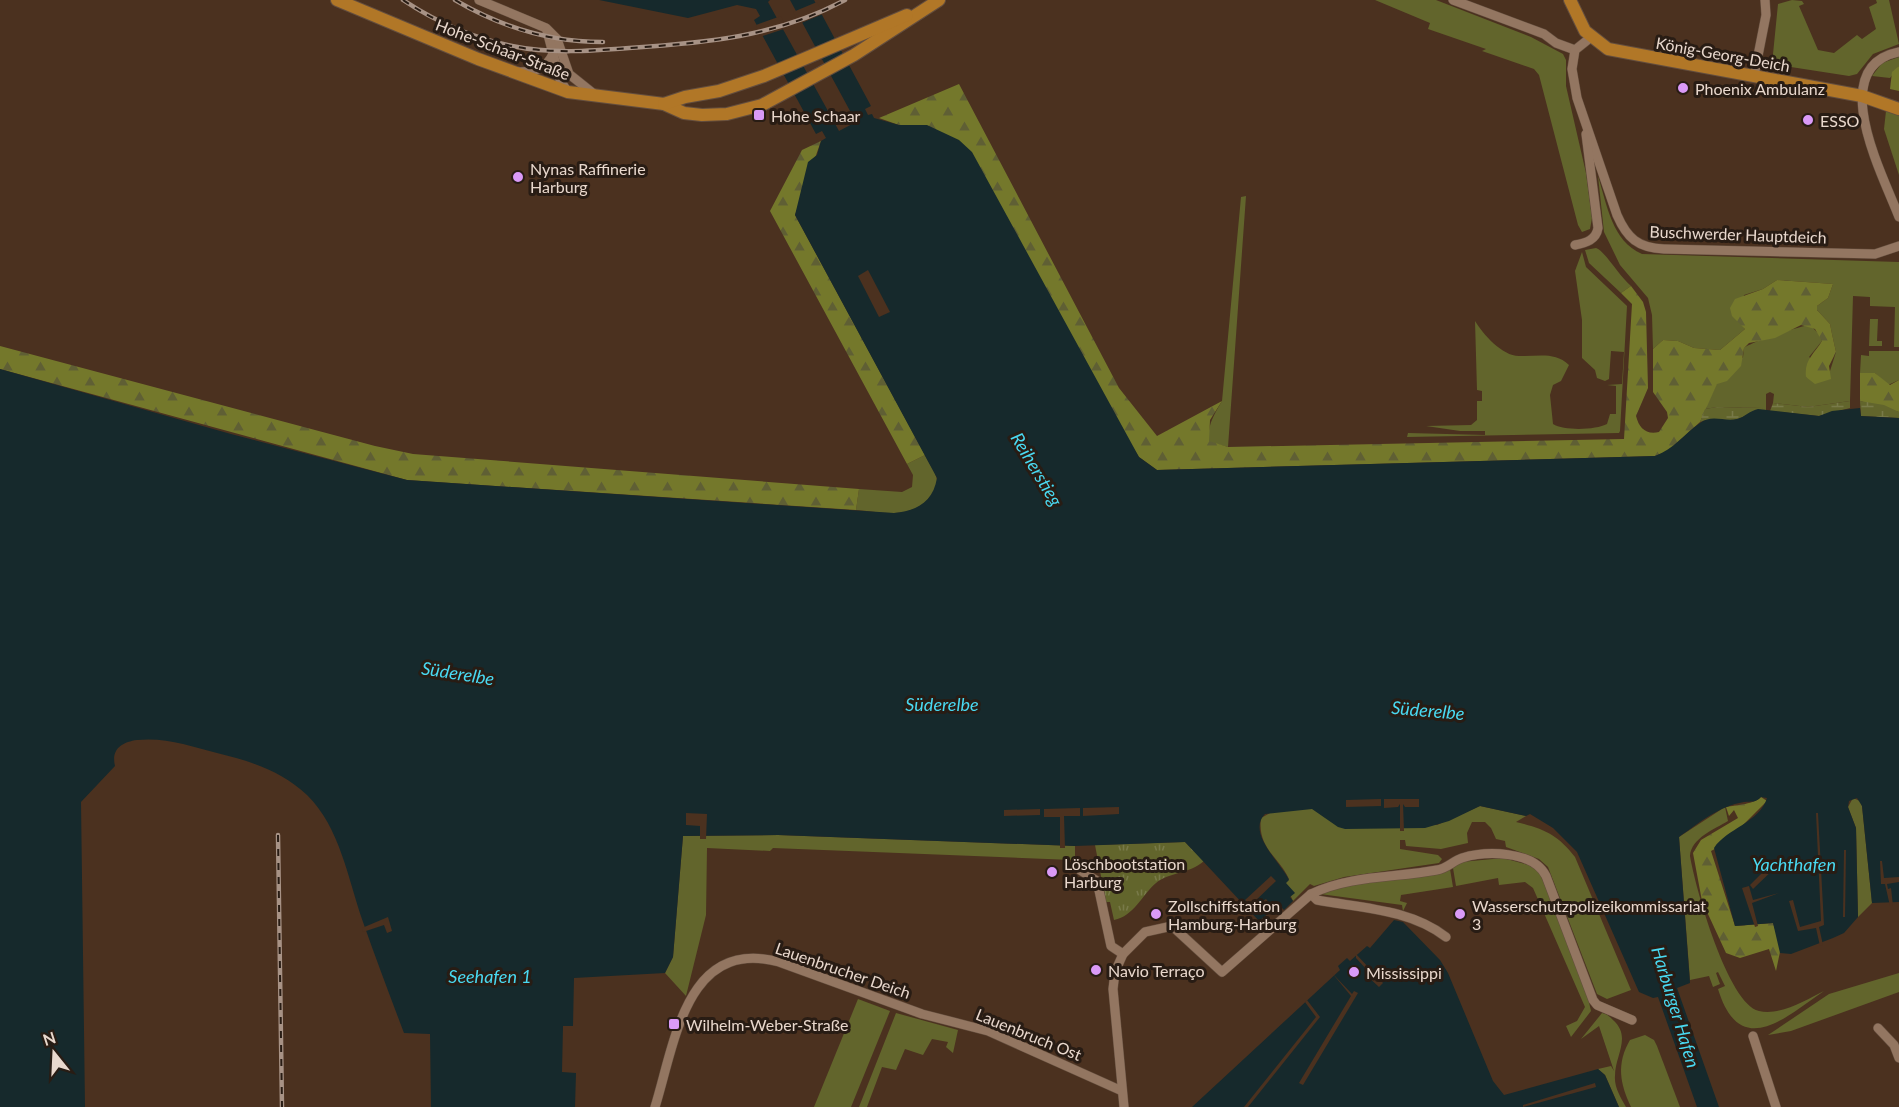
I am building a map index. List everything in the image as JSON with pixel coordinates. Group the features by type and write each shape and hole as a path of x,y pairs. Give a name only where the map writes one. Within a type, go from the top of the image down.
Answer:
{"main road":[{"name":"Hohe-Schaar-Straße","path":"337,0 512,72 555,83 568,92 664,104 684,113 727,114 757,106 854,55 939,0"},
{"path":"1570,0 1580,24 1590,38"},
{"name":"Hohe-Schaar-Straße","path":"664,104 685,97 719,91 771,73 926,7"},
{"name":"König-Georg-Deich","path":"1590,38 1616,51 1862,96 1899,109"}],"street":[{"path":"479,0 546,28 560,45 566,68 577,82 598,97"},
{"path":"1453,0 1544,34 1556,43 1575,50 1590,38"},
{"path":"1754,76 1766,15 1765,0"},
{"path":"546,28 553,54 555,83"},
{"name":"Buschwerder Hauptdeich","path":"1575,50 1573,85 1587,129 1623,228 1631,239 1643,247 1875,254 1899,246"},
{"path":"1899,52 1883,57 1869,69 1864,80 1862,96 1871,146 1899,217"},
{"path":"512,72 539,70 548,63 553,54"},
{"path":"555,83 566,68"},
{"path":"1575,245 1589,242 1595,236 1598,228 1586,137 1587,129"},
{"path":"1124,1107 1113,989 1115,972 1123,954 1145,932 1169,926 1222,972 1311,894 1332,885 1352,881 1439,870 1465,857 1502,854 1530,861 1540,867 1546,876 1593,1000 1598,1005 1632,1020"},
{"path":"1080,870 1097,881 1111,946 1123,954"},
{"path":"1311,894 1317,900 1408,916 1431,925 1446,937"},
{"name":"Lauenbrucher Deich","path":"655,1107 691,996 700,981 720,966 742,958 768,959 922,1014"},
{"name":"Lauenbruch Ost","path":"922,1014 1008,1039 1122,1091"},
{"path":"1878,1028 1894,1045 1899,1058"},
{"path":"1753,1036 1776,1107"}],"green space":[{"path":"1375,0 1436,0 1531,37 1563,54 1566,60 1566,86 1586,173 1592,218 1590,229 1582,232 1578,225 1539,75 1534,69 1428,29 1430,23"},
{"path":"1792,0 1802,1 1804,4 1799,6 1818,50 1834,53 1857,35 1862,39 1876,29 1869,7 1877,3 1876,0 1889,0 1899,44 1873,54 1857,74 1849,76 1772,64 1778,4"},
{"path":"1899,57 1899,66 1890,78 1872,76 1882,63"},
{"path":"1899,66 1899,91 1890,89 1892,72"},
{"path":"959,84 1119,388 1157,436 1222,401 1210,420 1209,441 1228,447 1624,439 1632,304 1621,293 1631,286 1643,302 1646,312 1648,388 1636,416 1641,427 1647,431 1659,432 1668,418 1667,412 1653,392 1653,349 1663,340 1678,341 1694,348 1720,350 1745,329 1732,316 1730,308 1735,299 1763,289 1777,280 1833,284 1828,298 1817,306 1817,310 1830,324 1836,352 1829,366 1831,379 1815,384 1806,377 1808,362 1822,341 1815,329 1801,325 1775,338 1749,343 1744,348 1741,366 1727,381 1717,384 1700,422 1668,451 1655,456 1157,470 1139,457 927,126 899,125 879,118"},
{"path":"1886,111 1899,114 1899,175 1884,129"},
{"path":"821,141 795,215 925,455 907,464 770,211 802,150"},
{"path":"1598,176 1617,231 1632,248 1642,254 1899,262 1899,347 1894,347 1895,307 1870,306 1870,297 1853,296 1850,401 1808,407 1773,403 1774,394 1770,392 1766,394 1766,411 1761,408 1705,409 1717,383 1743,357 1744,348 1797,328 1810,325 1820,335 1822,341 1809,357 1830,371 1836,352 1830,324 1817,310 1817,306 1828,298 1833,284 1777,280 1763,289 1744,295 1739,321 1745,329 1720,350 1694,348 1678,341 1663,340 1653,349 1652,315 1648,298 1620,265 1604,232"},
{"path":"1246,196 1228,447 1209,442 1209,430 1222,401 1241,197"},
{"path":"1596,248 1604,254 1631,286 1621,293 1589,263 1585,250"},
{"path":"1582,252 1586,267 1627,306 1619,433 1407,437 1408,433 1485,435 1485,431 1460,431 1426,426 1471,425 1477,420 1477,401 1482,401 1482,391 1477,390 1475,321 1488,338 1506,352 1519,356 1551,356 1569,365 1561,381 1553,385 1550,395 1553,424 1580,429 1607,424 1610,414 1616,414 1616,386 1607,385 1622,384 1624,352 1611,351 1609,379 1605,381 1597,378 1595,370 1582,358 1582,320 1575,271"},
{"path":"1870,319 1878,319 1877,341 1882,341 1882,346 1869,346"},
{"path":"0,346 375,446 413,454 859,489 856,510 407,480 0,369"},
{"path":"1869,351 1899,351 1899,380 1888,385 1875,373 1860,373 1861,355 1869,356"},
{"path":"1860,373 1875,373 1890,385 1899,380 1899,412 1860,401"},
{"path":"1850,401 1850,408 1819,416 1770,411 1773,403 1808,407"},
{"path":"1860,401 1884,405 1899,412 1899,418 1861,416"},
{"path":"1762,408 1766,411 1753,412 1734,420 1713,419 1700,422 1705,409"},
{"path":"925,455 937,480 934,491 923,504 905,512 896,513 856,510 859,489 902,492 912,487 913,475 907,464"},
{"path":"1761,797 1767,801 1740,828 1739,836 1711,851 1735,926 1773,923 1781,947 1776,971 1769,949 1740,958 1726,953 1702,901 1693,853 1701,840 1738,818 1734,810 1729,816 1726,807 1750,803"},
{"path":"1853,798 1860,801 1862,806 1872,903 1858,917 1856,828 1848,807"},
{"path":"1480,806 1526,816 1516,822 1534,827 1556,838 1575,857 1631,990 1607,999 1597,994 1548,867 1539,859 1506,847 1505,841 1496,839 1485,822 1472,822 1467,833 1468,843 1441,849 1406,846 1405,840 1400,840 1400,849 1438,855 1442,859 1439,863 1344,877 1314,886 1310,884 1293,901 1285,883 1289,879 1265,845 1262,837 1261,818 1272,812 1307,808 1437,825"},
{"path":"1725,807 1728,821 1699,839 1691,850 1690,856 1706,917 1725,967 1736,988 1747,1004 1759,1011 1767,1012 1793,1006 1824,991 1780,1021 1765,1027 1751,1028 1738,1023 1727,1011 1718,989 1725,986 1718,972 1716,973 1720,984 1713,987 1709,976 1690,980 1679,837"},
{"path":"778,835 1075,846 1075,857 1072,860 773,848 770,851 707,848 706,915 686,996 665,973 673,957 683,836"},
{"path":"1185,842 1204,861 1192,868 1161,879 1132,910 1114,920 1110,902 1106,902 1095,845"},
{"path":"1503,858 1532,866 1539,871 1585,985 1591,1011 1571,1037 1566,1026 1577,1021 1585,1007 1533,888 1525,882 1499,885 1498,878 1456,886 1453,868 1461,862"},
{"path":"1450,869 1453,887 1401,895 1400,901 1407,903 1403,911 1402,905 1320,894 1344,886"},
{"path":"1899,973 1899,992 1791,1031 1768,1035 1829,994"},
{"path":"858,999 890,1011 851,1107 814,1107"},
{"path":"896,1013 958,1030 953,1053 946,1047 948,1042 932,1039 923,1055 905,1049 896,1070 882,1067 867,1107 859,1107"},
{"path":"1602,1013 1608,1015 1619,1026 1621,1033 1622,1040 1615,1080 1626,1107 1619,1107 1605,1075 1598,1069 1611,1066 1614,1071 1599,1026 1581,1039"},
{"path":"1645,1035 1654,1040 1657,1046 1680,1107 1631,1107 1622,1082 1621,1066 1630,1040"}],"water":[{"path":"599,0 770,0 768,2 839,131 856,122 790,0 814,0 871,106 865,109 868,115 872,114 874,118 899,125 927,125 959,140 972,152 1139,457 1157,470 1655,456 1668,449 1705,420 1737,419 1758,409 1819,416 1832,411 1860,408 1861,416 1899,418 1899,902 1872,903 1862,806 1857,798 1849,801 1848,807 1856,828 1858,917 1844,933 1791,954 1780,953 1773,923 1735,926 1714,848 1719,841 1757,813 1767,798 1761,797 1755,801 1726,807 1679,837 1690,983 1677,988 1719,1107 1697,1107 1658,997 1653,998 1639,992 1577,852 1553,828 1530,814 1526,816 1480,806 1449,821 1425,828 1345,829 1338,827 1312,809 1265,814 1260,822 1262,839 1289,880 1286,883 1295,893 1290,897 1293,901 1284,910 1280,906 1275,910 1266,899 1261,902 1270,912 1259,921 1185,842 1075,846 778,835 683,836 673,957 665,973 574,978 573,1026 563,1026 562,1072 576,1073 575,1107 431,1107 430,1034 404,1033 363,922 342,854 328,822 318,808 307,795 287,779 253,763 178,743 137,740 119,747 115,755 115,766 81,802 85,1107 0,1107 0,369 231,434 407,480 894,513 910,510 923,504 932,493 937,478 795,215 808,162 817,155 821,141 826,138 822,131 816,134 754,20 760,16 756,9 737,5 688,18"},
{"path":"1394,920 1403,922 1440,960 1448,973 1493,1081 1504,1095 1598,1069 1605,1075 1619,1107 1192,1107 1340,970 1338,966 1347,958 1350,961 1367,946 1370,948"}],"pier":[{"path":"817,2 823,14 799,24 793,12"},
{"path":"781,16 787,28 760,37 756,25"},
{"path":"868,270 890,312 879,317 858,276"},
{"path":"1381,799 1381,806 1346,807 1346,800"},
{"path":"1384,799 1419,799 1419,807 1405,807 1403,804 1404,831 1400,831 1400,804 1398,807 1384,808"},
{"path":"1119,807 1119,814 1083,816 1083,808"},
{"path":"1080,808 1080,816 1064,816 1065,848 1060,848 1060,817 1044,817 1044,809"},
{"path":"1040,809 1040,815 1004,816 1004,810"},
{"path":"686,813 707,814 706,839 700,839 700,826 686,825"},
{"path":"1816,813 1818,813 1824,925 1819,927 1823,945 1820,946 1816,928 1798,931 1789,901 1793,900 1800,927 1821,921"},
{"path":"1844,850 1846,850 1845,917 1843,917"},
{"path":"1775,860 1779,864 1753,889 1750,885"},
{"path":"1880,861 1882,861 1884,878 1899,877 1899,882 1887,884 1888,889 1891,888 1893,906 1890,906 1885,884 1881,884"},
{"path":"1271,876 1276,881 1250,906 1245,900"},
{"path":"1749,886 1753,900 1779,893 1752,903 1758,926 1755,927 1742,888"},
{"path":"388,917 392,931 387,933 384,925 363,932 362,928"},
{"path":"1356,954 1383,983 1379,987 1365,974 1368,971 1356,958"},
{"path":"1332,973 1352,994 1354,991 1358,993 1303,1085 1299,1083 1351,996"},
{"path":"1307,1000 1320,1017 1248,1107 1244,1107 1316,1017 1305,1002"},
{"path":"1595,1083 1596,1087 1523,1107 1523,1105"}],"railway":[{"path":"403,0 442,22 483,39 526,49 570,51 685,44 740,36 793,22 845,0"},
{"path":"455,0 490,18 526,31 563,39 603,42"},
{"path":"278,835 282,1107"}],"place":[{"name":"Phoenix Ambulanz","path":"1683,88"},
{"name":"Hohe Schaar","path":"759,115"},
{"name":"ESSO","path":"1808,120"},
{"name":"Nynas Raffinerie Harburg","path":"518,177"},
{"name":"Löschbootstation Harburg","path":"1052,872"},
{"name":"Zollschiffstation Hamburg-Harburg","path":"1156,914"},
{"name":"Wasserschutzpolizeikommissariat 3","path":"1460,914"},
{"name":"Navio Terraço","path":"1096,970"},
{"name":"Mississippi","path":"1354,972"},
{"name":"Wilhelm-Weber-Straße","path":"674,1024"}],"water label":[{"name":"Reiherstieg","path":"1037,469"},
{"name":"Süderelbe","path":"458,673"},
{"name":"Süderelbe","path":"942,704"},
{"name":"Süderelbe","path":"1428,710"},
{"name":"Yachthafen","path":"1794,864"},
{"name":"Seehafen 1","path":"490,976"},
{"name":"Harburger Hafen","path":"1676,1007"}]}
